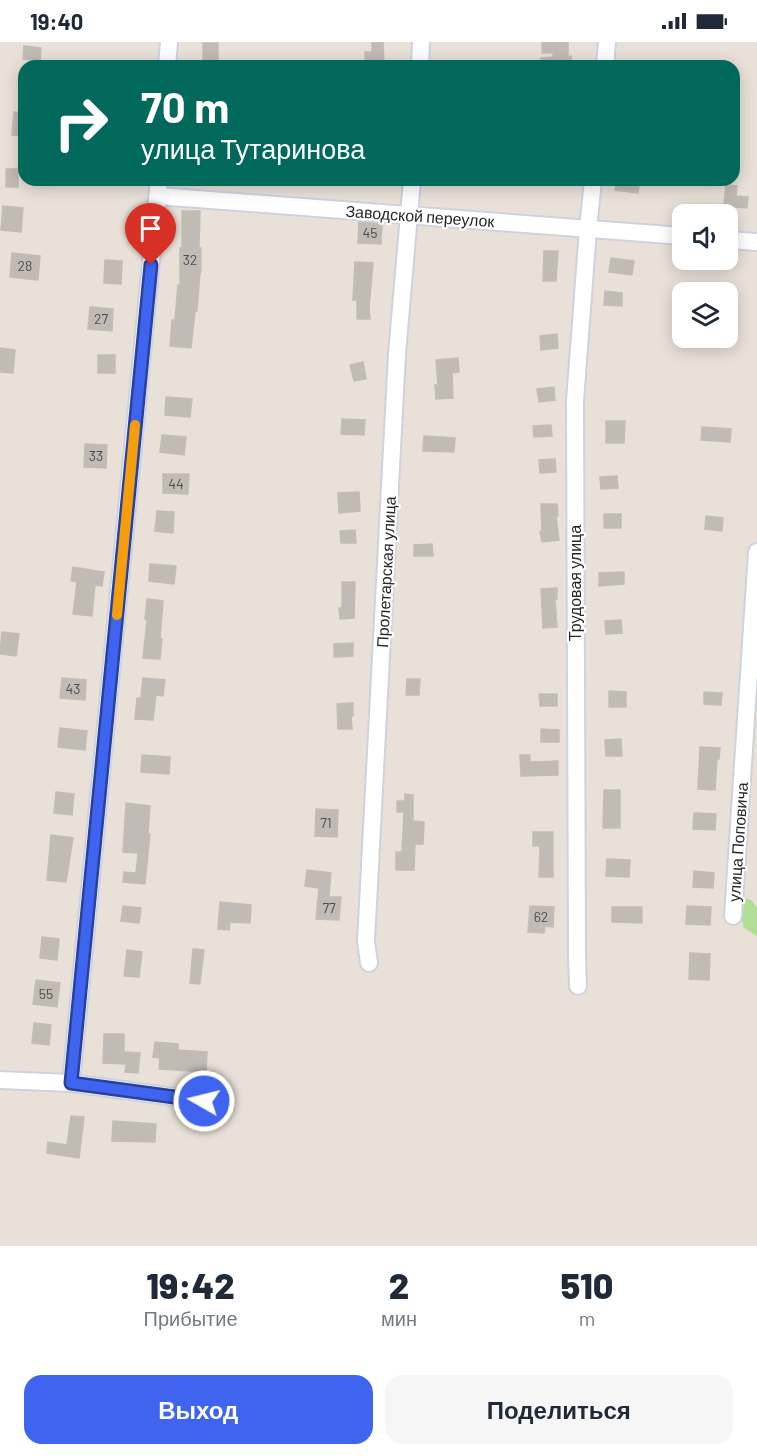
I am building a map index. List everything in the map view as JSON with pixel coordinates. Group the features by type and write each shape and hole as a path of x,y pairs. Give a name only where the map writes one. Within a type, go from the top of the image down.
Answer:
{"street":[{"path":"168,60 170,42"},
{"path":"420,60 422,42"},
{"path":"606,60 607,42"},
{"name":"Пролетарская улица","path":"369,963 366,941 397,354 411,186"},
{"name":"Трудовая улица","path":"578,986 576,957 575,401 592,186"},
{"path":"71,1083 158,188"},
{"name":"Заводской переулок","path":"158,188 409,215 672,235"},
{"path":"738,241 757,242"},
{"name":"улица Поповича","path":"733,916 757,552"},
{"path":"0,1080 71,1083 204,1101"}],"green space":[{"path":"744,898 751,900 757,907 757,936 744,928 738,906"}],"building":[{"path":"372,42 383,42 384,60 365,60 365,52 372,52"},
{"path":"542,42 568,42 568,57 571,56 571,60 541,60 541,58 553,57 553,53 542,53"},
{"path":"203,43 218,43 218,60 203,60"},
{"path":"24,46 41,48 40,60 23,59"},
{"path":"14,112 18,112 18,136 12,135"},
{"path":"6,169 18,169 18,187 6,187"},
{"path":"616,186 639,186 638,193 615,190"},
{"path":"726,186 737,186 736,196 748,197 747,208 738,207 738,204 724,204"},
{"path":"3,206 23,208 21,232 1,230"},
{"path":"182,211 200,211 201,272 191,348 170,346 172,320 175,320 178,285 180,285"},
{"path":"359,222 382,224 381,244 358,243"},
{"path":"544,251 558,251 556,281 543,281"},
{"path":"12,253 40,256 38,280 10,277"},
{"path":"611,258 634,261 632,275 609,272"},
{"path":"105,260 122,261 121,284 104,283"},
{"path":"355,262 373,263 370,319 357,319 357,300 353,300"},
{"path":"605,291 622,293 622,306 604,305"},
{"path":"90,307 113,309 112,331 88,329"},
{"path":"557,334 558,348 541,350 540,336"},
{"path":"0,348 15,350 13,373 0,372"},
{"path":"98,355 115,355 115,373 98,373"},
{"path":"458,358 459,372 452,373 453,398 436,399 435,385 438,385 436,360"},
{"path":"363,362 366,379 354,381 350,365"},
{"path":"554,387 555,400 539,402 537,389"},
{"path":"166,397 192,399 190,417 165,415"},
{"path":"342,419 365,420 364,435 341,434"},
{"path":"606,421 625,421 624,443 606,443"},
{"path":"551,425 552,436 534,437 533,426"},
{"path":"702,427 731,429 730,442 701,440"},
{"path":"162,435 186,437 184,455 160,452"},
{"path":"424,436 455,438 454,452 423,451"},
{"path":"85,444 107,445 106,468 84,467"},
{"path":"555,459 556,472 540,473 539,460"},
{"path":"163,474 189,474 188,494 163,493"},
{"path":"617,476 618,488 601,489 600,477"},
{"path":"359,492 360,511 339,513 338,493"},
{"path":"541,504 557,504 559,540 542,542"},
{"path":"157,511 174,512 173,533 155,531"},
{"path":"604,514 621,514 621,528 604,528"},
{"path":"706,516 723,518 722,531 705,529"},
{"path":"355,530 356,543 341,543 340,531"},
{"path":"432,544 433,556 414,556 414,545"},
{"path":"150,564 176,566 174,584 149,581"},
{"path":"73,567 104,572 102,586 95,585 92,616 73,614 77,582 71,581"},
{"path":"624,572 624,584 599,586 599,573"},
{"path":"342,582 355,582 354,618 340,619"},
{"path":"557,588 557,599 555,599 557,627 543,628 541,589"},
{"path":"147,599 163,601 160,659 143,658"},
{"path":"621,620 622,633 606,634 605,621"},
{"path":"2,632 19,634 16,656 0,654"},
{"path":"353,643 353,656 334,657 334,644"},
{"path":"62,678 86,680 85,700 60,698"},
{"path":"143,678 165,680 163,696 156,695 153,720 135,719 137,698 141,698"},
{"path":"407,679 420,679 419,695 406,695"},
{"path":"609,691 626,692 626,707 609,707"},
{"path":"704,692 722,693 721,705 704,704"},
{"path":"539,694 557,694 557,706 540,706"},
{"path":"353,703 352,729 338,729 337,704"},
{"path":"60,728 87,731 85,750 58,747"},
{"path":"541,729 559,730 559,742 541,742"},
{"path":"621,739 622,756 606,756 605,740"},
{"path":"700,747 720,748 715,790 698,789"},
{"path":"142,755 170,757 169,774 141,772"},
{"path":"520,755 530,755 530,762 558,761 558,775 521,776"},
{"path":"604,790 620,790 620,828 603,828"},
{"path":"56,792 74,794 72,815 54,813"},
{"path":"405,794 413,795 413,821 424,822 423,844 415,844 414,870 396,870 396,852 402,852 404,812 397,812 397,801 405,801"},
{"path":"126,803 150,806 145,884 123,882 124,872 136,873 138,853 123,852"},
{"path":"316,809 338,810 337,837 315,836"},
{"path":"694,813 716,814 715,830 693,829"},
{"path":"533,832 553,832 553,877 539,877 540,846 533,846"},
{"path":"51,835 73,838 66,882 47,880"},
{"path":"607,859 630,860 629,877 606,876"},
{"path":"307,870 331,873 329,897 341,897 339,920 316,919 319,888 305,886"},
{"path":"694,871 714,873 713,888 693,887"},
{"path":"220,902 251,905 250,923 230,922 229,930 218,929"},
{"path":"123,906 141,908 139,923 121,921"},
{"path":"530,906 554,907 553,927 545,926 544,933 528,932"},
{"path":"687,906 711,907 710,925 686,924"},
{"path":"612,907 642,907 642,923 612,922"},
{"path":"42,937 59,939 57,960 40,958"},
{"path":"193,949 204,950 200,984 190,983"},
{"path":"127,950 142,952 139,977 124,976"},
{"path":"690,953 710,954 709,980 689,979"},
{"path":"36,980 60,983 57,1007 33,1004"},
{"path":"34,1023 51,1025 49,1045 32,1043"},
{"path":"104,1034 124,1034 124,1052 140,1053 138,1073 125,1072 126,1064 103,1063"},
{"path":"155,1042 178,1044 178,1050 207,1052 206,1072 159,1069 160,1058 153,1057"},
{"path":"71,1116 84,1117 79,1158 47,1153 48,1142 67,1145"},
{"path":"113,1121 156,1124 155,1142 112,1141"}],"slow traffic":[{"path":"117,615 135,425"}],"route":[{"path":"151,265 71,1083 204,1101"}]}
